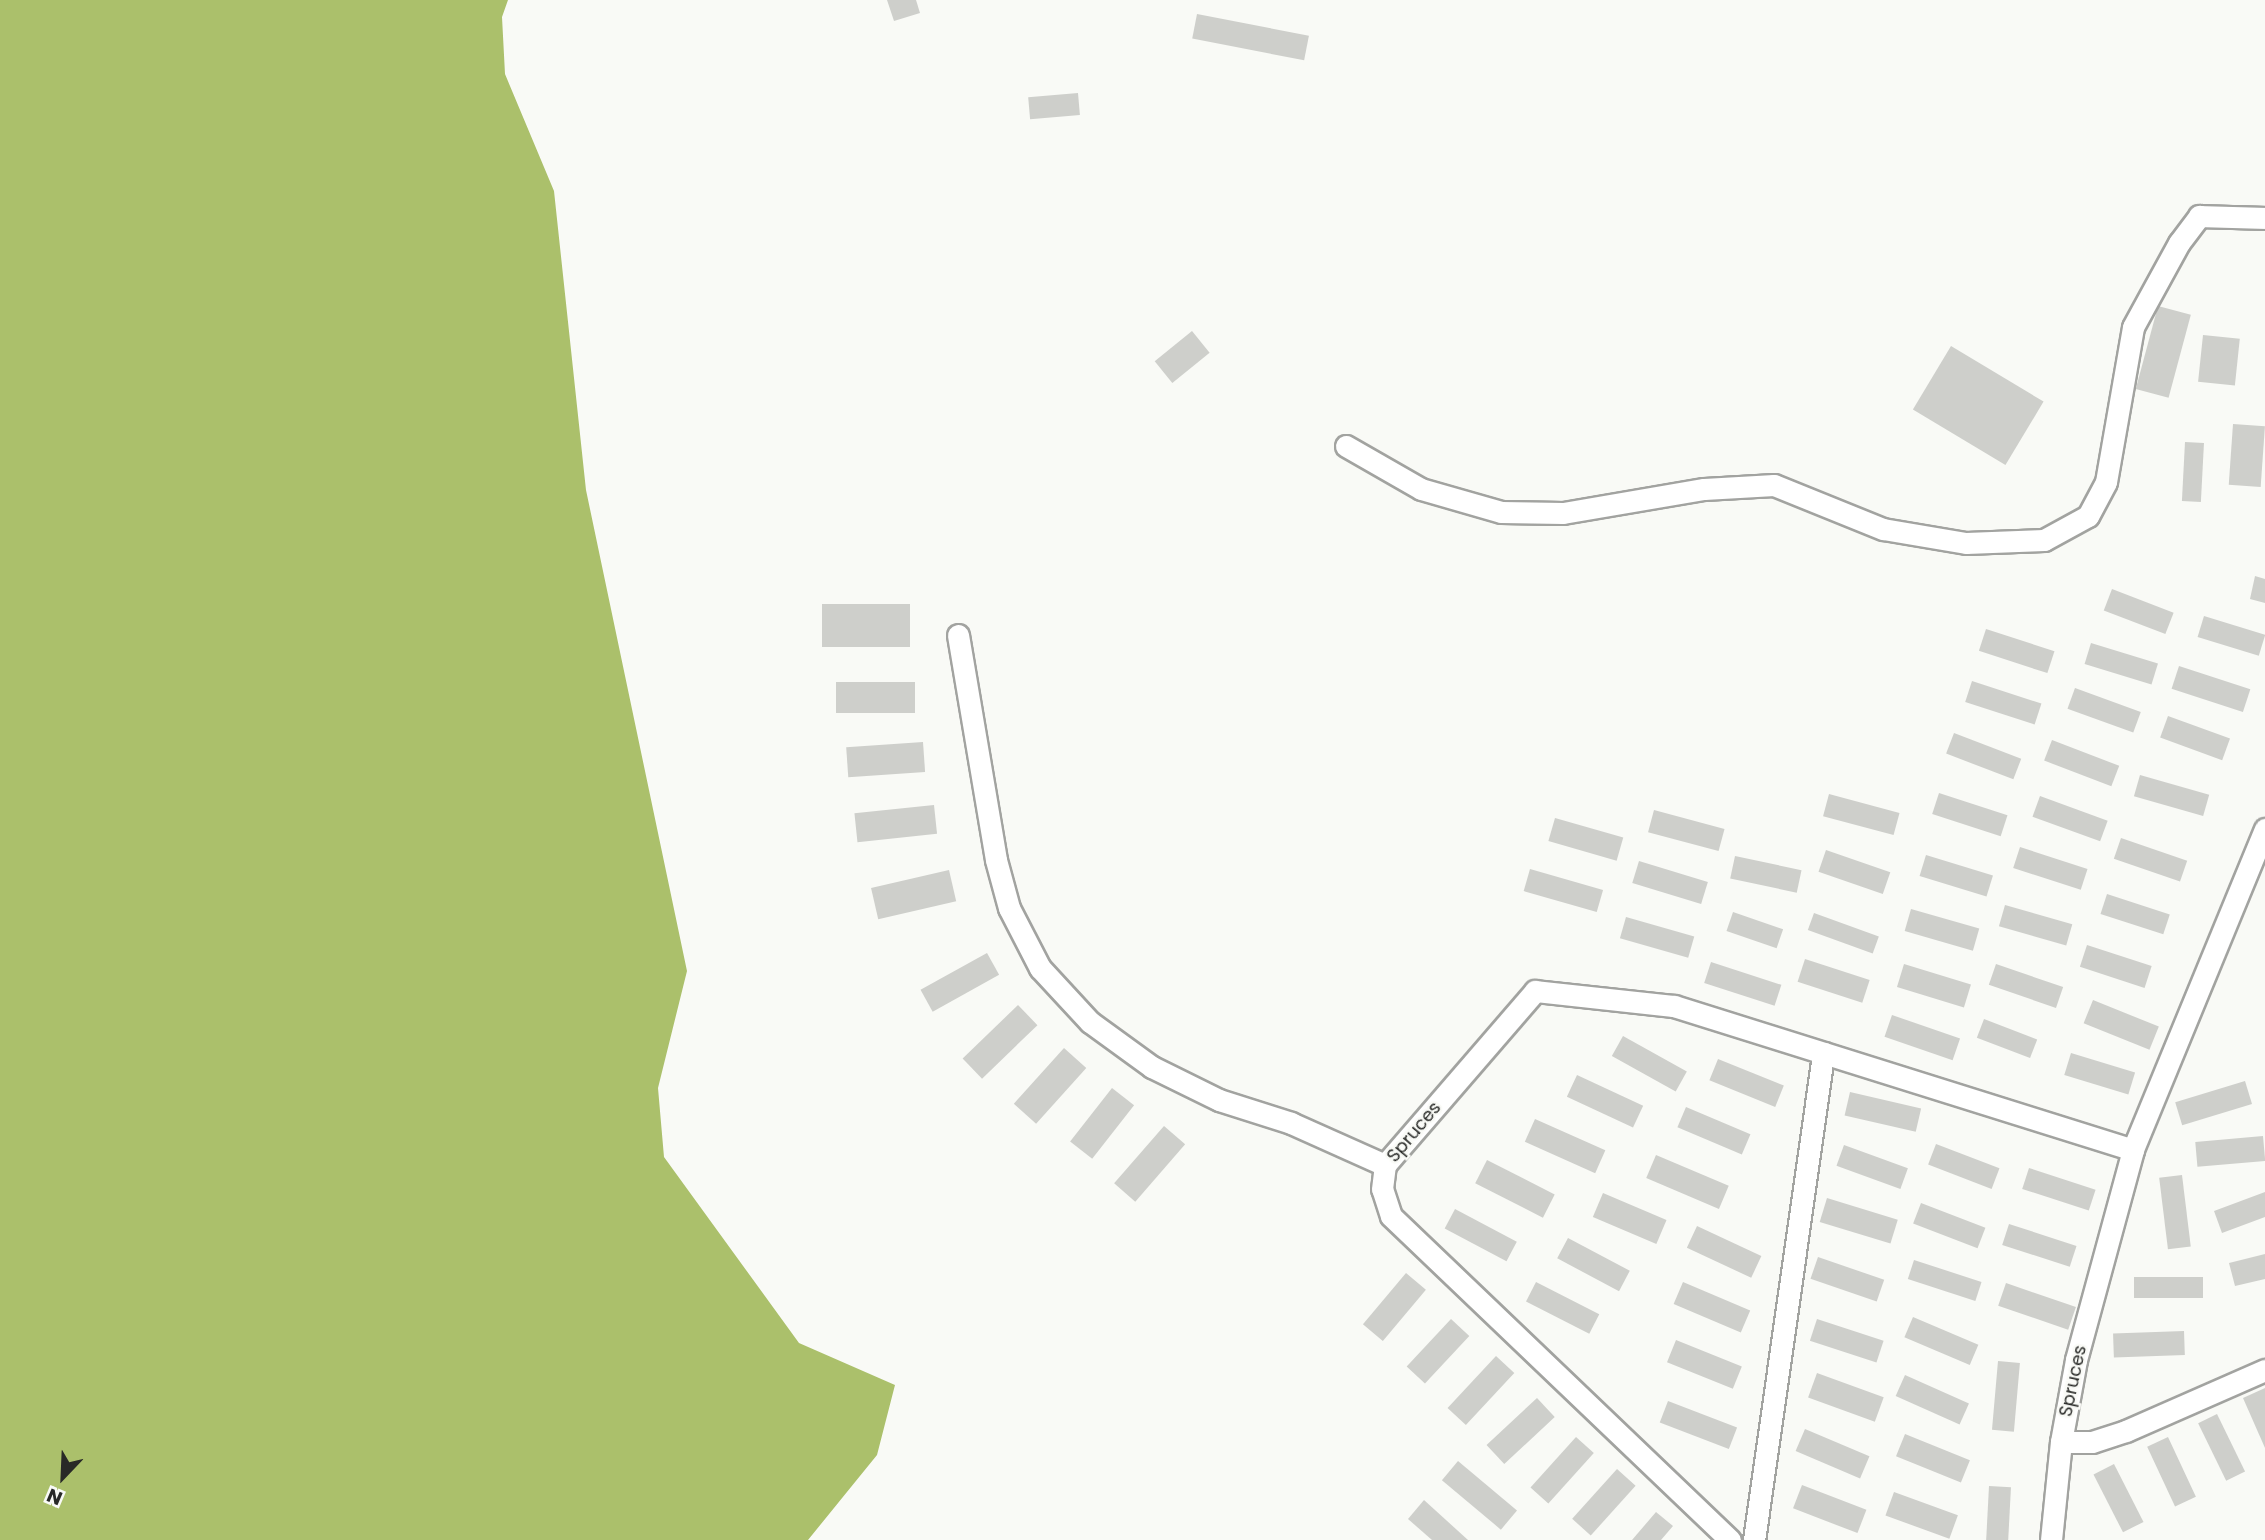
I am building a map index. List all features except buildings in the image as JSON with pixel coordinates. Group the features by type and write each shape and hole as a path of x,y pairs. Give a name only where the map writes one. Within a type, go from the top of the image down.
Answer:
{"lane":[{"path":"1346,446 1421,489 1501,512 1576,512 1704,489 1774,485 1884,529 1966,543 2044,540 2088,516 2106,482 2133,327 2179,243 2199,216 2265,218"},
{"path":"958,635 996,860 1009,908 1040,968 1090,1022 1152,1067 1219,1100 1291,1123 1385,1165"},
{"name":"Spruces","path":"2265,829 2133,1150 2076,1360 2061,1442 2091,1442 2126,1431 2265,1370"},
{"name":"Spruces","path":"1730,1540 1391,1216 1382,1189 1385,1165 1535,991 1674,1006 2133,1150"},
{"path":"1754,1540 1824,1053"},
{"path":"2051,1540 2061,1442"}],"shaded area":[{"path":"0,0 508,0 502,17 505,74 554,191 586,490 687,971 658,1088 664,1157 799,1343 895,1385 877,1455 808,1540 0,1540"}]}
